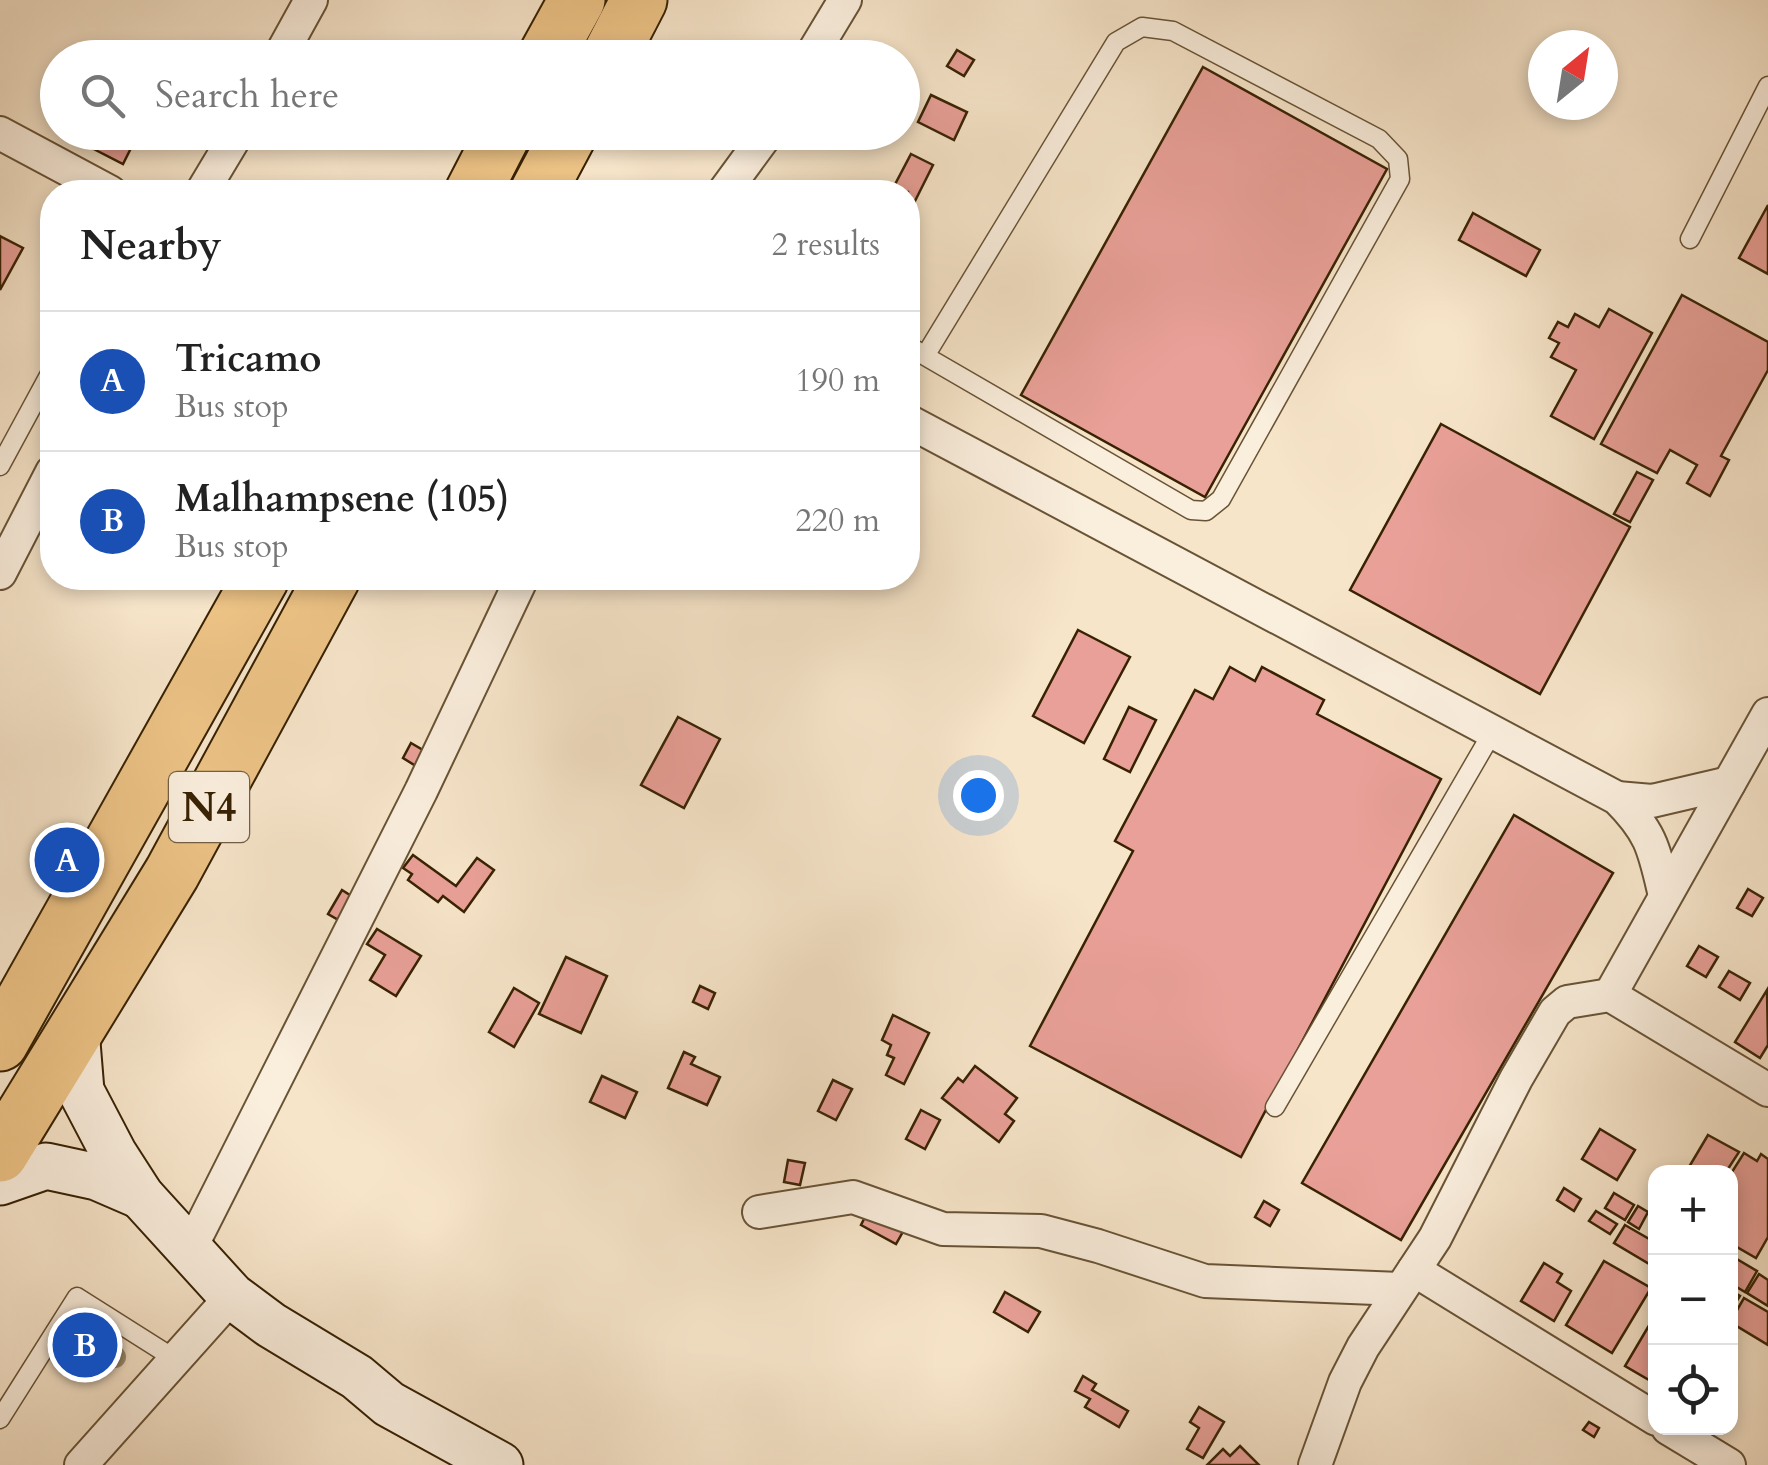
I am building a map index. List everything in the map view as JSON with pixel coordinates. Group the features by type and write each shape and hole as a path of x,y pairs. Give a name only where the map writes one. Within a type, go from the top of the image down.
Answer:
{"highway":[{"path":"555,40 577,0"},
{"path":"618,40 639,0"},
{"name":"N4","path":"2,1036 254,590"},
{"name":"N4","path":"3,1148 180,858 325,590"}],"street":[{"path":"290,40 311,0"},
{"path":"821,40 845,0"},
{"path":"0,133 88,180"},
{"path":"209,180 227,150"},
{"path":"733,180 755,150"},
{"path":"920,427 1617,798 1653,843 1665,896"},
{"path":"0,573 40,495"},
{"path":"189,1251 421,791 516,590"},
{"path":"1610,994 1768,714"},
{"path":"1617,798 1652,801 1728,783"},
{"path":"1315,1465 1345,1382 1434,1238 1555,1012 1567,1002 1610,994 1768,1090"},
{"path":"76,1030 81,1092 140,1196 232,1296 271,1325 357,1377 388,1404 500,1465"},
{"path":"3,1148 46,1166 96,1177 140,1196"},
{"path":"758,1212 852,1198 944,1230 1042,1231 1205,1281 1407,1279 1648,1415"},
{"path":"81,1465 232,1296"},
{"path":"1680,1435 1729,1465"}],"lane":[{"path":"920,352 926,356 1191,510 1206,511 1222,499 1400,179 1398,159 1378,139 1173,31 1142,27 1116,42 926,356"},
{"path":"1690,239 1768,86"},
{"path":"0,466 40,392"},
{"path":"1275,1107 1492,733"},
{"path":"0,1419 77,1297 175,1360"}],"building":[{"path":"957,50 974,60 964,76 947,66"},
{"path":"1203,67 1387,169 1205,497 1021,395"},
{"path":"931,95 967,112 954,140 920,123"},
{"path":"96,150 130,150 123,164"},
{"path":"911,154 933,165 920,191 920,180 897,180"},
{"path":"1768,205 1768,274 1739,258"},
{"path":"1473,213 1540,250 1526,276 1459,240"},
{"path":"0,236 23,248 0,290"},
{"path":"1682,295 1768,342 1768,370 1721,456 1729,460 1710,496 1687,483 1697,465 1670,450 1657,473 1601,444"},
{"path":"1609,309 1652,333 1594,439 1551,416 1576,370 1551,357 1559,343 1549,338 1558,322 1568,327 1575,314 1599,327"},
{"path":"1441,424 1630,527 1540,694 1350,590"},
{"path":"1637,472 1653,480 1630,522 1614,514"},
{"path":"1078,630 1130,657 1084,743 1033,716"},
{"path":"1230,667 1255,681 1262,667 1324,700 1317,714 1441,779 1241,1157 1030,1046 1133,851 1115,841 1195,690 1213,699"},
{"path":"1129,707 1156,720 1130,772 1104,759"},
{"path":"678,717 720,739 684,808 641,785"},
{"path":"411,743 428,753 419,768 403,758"},
{"path":"1514,815 1613,873 1401,1240 1302,1183"},
{"path":"413,855 456,886 477,858 494,870 464,912 443,896 438,902 408,880 412,874 403,868"},
{"path":"1748,889 1763,898 1752,916 1737,908"},
{"path":"342,890 356,899 342,922 328,914"},
{"path":"377,929 421,956 396,996 370,980 385,955 367,944"},
{"path":"1699,946 1718,957 1706,977 1687,966"},
{"path":"566,957 607,976 581,1033 539,1014"},
{"path":"1729,971 1750,983 1740,1000 1719,987"},
{"path":"700,986 715,993 708,1009 693,1002"},
{"path":"514,988 539,1003 514,1047 489,1032"},
{"path":"1767,990 1768,1045 1760,1058 1735,1042"},
{"path":"893,1015 929,1033 904,1084 886,1075 894,1058 887,1055 891,1045 882,1040"},
{"path":"684,1052 695,1057 691,1064 720,1077 707,1105 668,1088"},
{"path":"975,1066 1017,1098 1005,1114 1014,1121 999,1142 942,1098 958,1078 963,1082"},
{"path":"602,1076 637,1092 625,1118 590,1102"},
{"path":"833,1080 852,1089 836,1120 818,1111"},
{"path":"921,1110 940,1120 925,1149 906,1139"},
{"path":"1600,1129 1635,1150 1617,1180 1582,1159"},
{"path":"1708,1135 1739,1152 1731,1165 1690,1165"},
{"path":"1744,1153 1757,1161 1761,1154 1768,1159 1768,1237 1756,1258 1738,1248 1736,1165"},
{"path":"788,1160 805,1163 800,1185 784,1182"},
{"path":"1564,1188 1581,1199 1574,1211 1557,1200"},
{"path":"1614,1193 1634,1205 1625,1220 1605,1208"},
{"path":"1264,1201 1279,1210 1270,1226 1255,1217"},
{"path":"1638,1206 1648,1212 1639,1229 1628,1222"},
{"path":"869,1209 905,1228 896,1244 861,1225"},
{"path":"1596,1211 1617,1224 1610,1234 1589,1221"},
{"path":"1625,1225 1648,1238 1648,1263 1614,1243"},
{"path":"1738,1260 1757,1271 1745,1292 1738,1288"},
{"path":"1604,1261 1648,1286 1648,1293 1612,1353 1566,1325"},
{"path":"1544,1263 1562,1274 1557,1282 1571,1291 1554,1321 1521,1301"},
{"path":"1759,1274 1768,1280 1768,1306 1747,1293"},
{"path":"1005,1292 1040,1312 1028,1332 994,1312"},
{"path":"1744,1298 1768,1312 1768,1345 1738,1327 1738,1308"},
{"path":"1648,1327 1648,1379 1625,1366"},
{"path":"1083,1376 1096,1384 1092,1390 1128,1411 1119,1427 1085,1407 1090,1399 1075,1391"},
{"path":"1199,1407 1224,1422 1203,1458 1187,1449 1199,1428 1190,1422"},
{"path":"1589,1422 1599,1428 1594,1437 1583,1430"},
{"path":"1240,1446 1259,1465 1207,1465 1223,1449 1230,1456"}],"place":[{"name":"Tricamo","path":"67,860"},
{"name":"Malhampsene (105)","path":"85,1345"}]}
